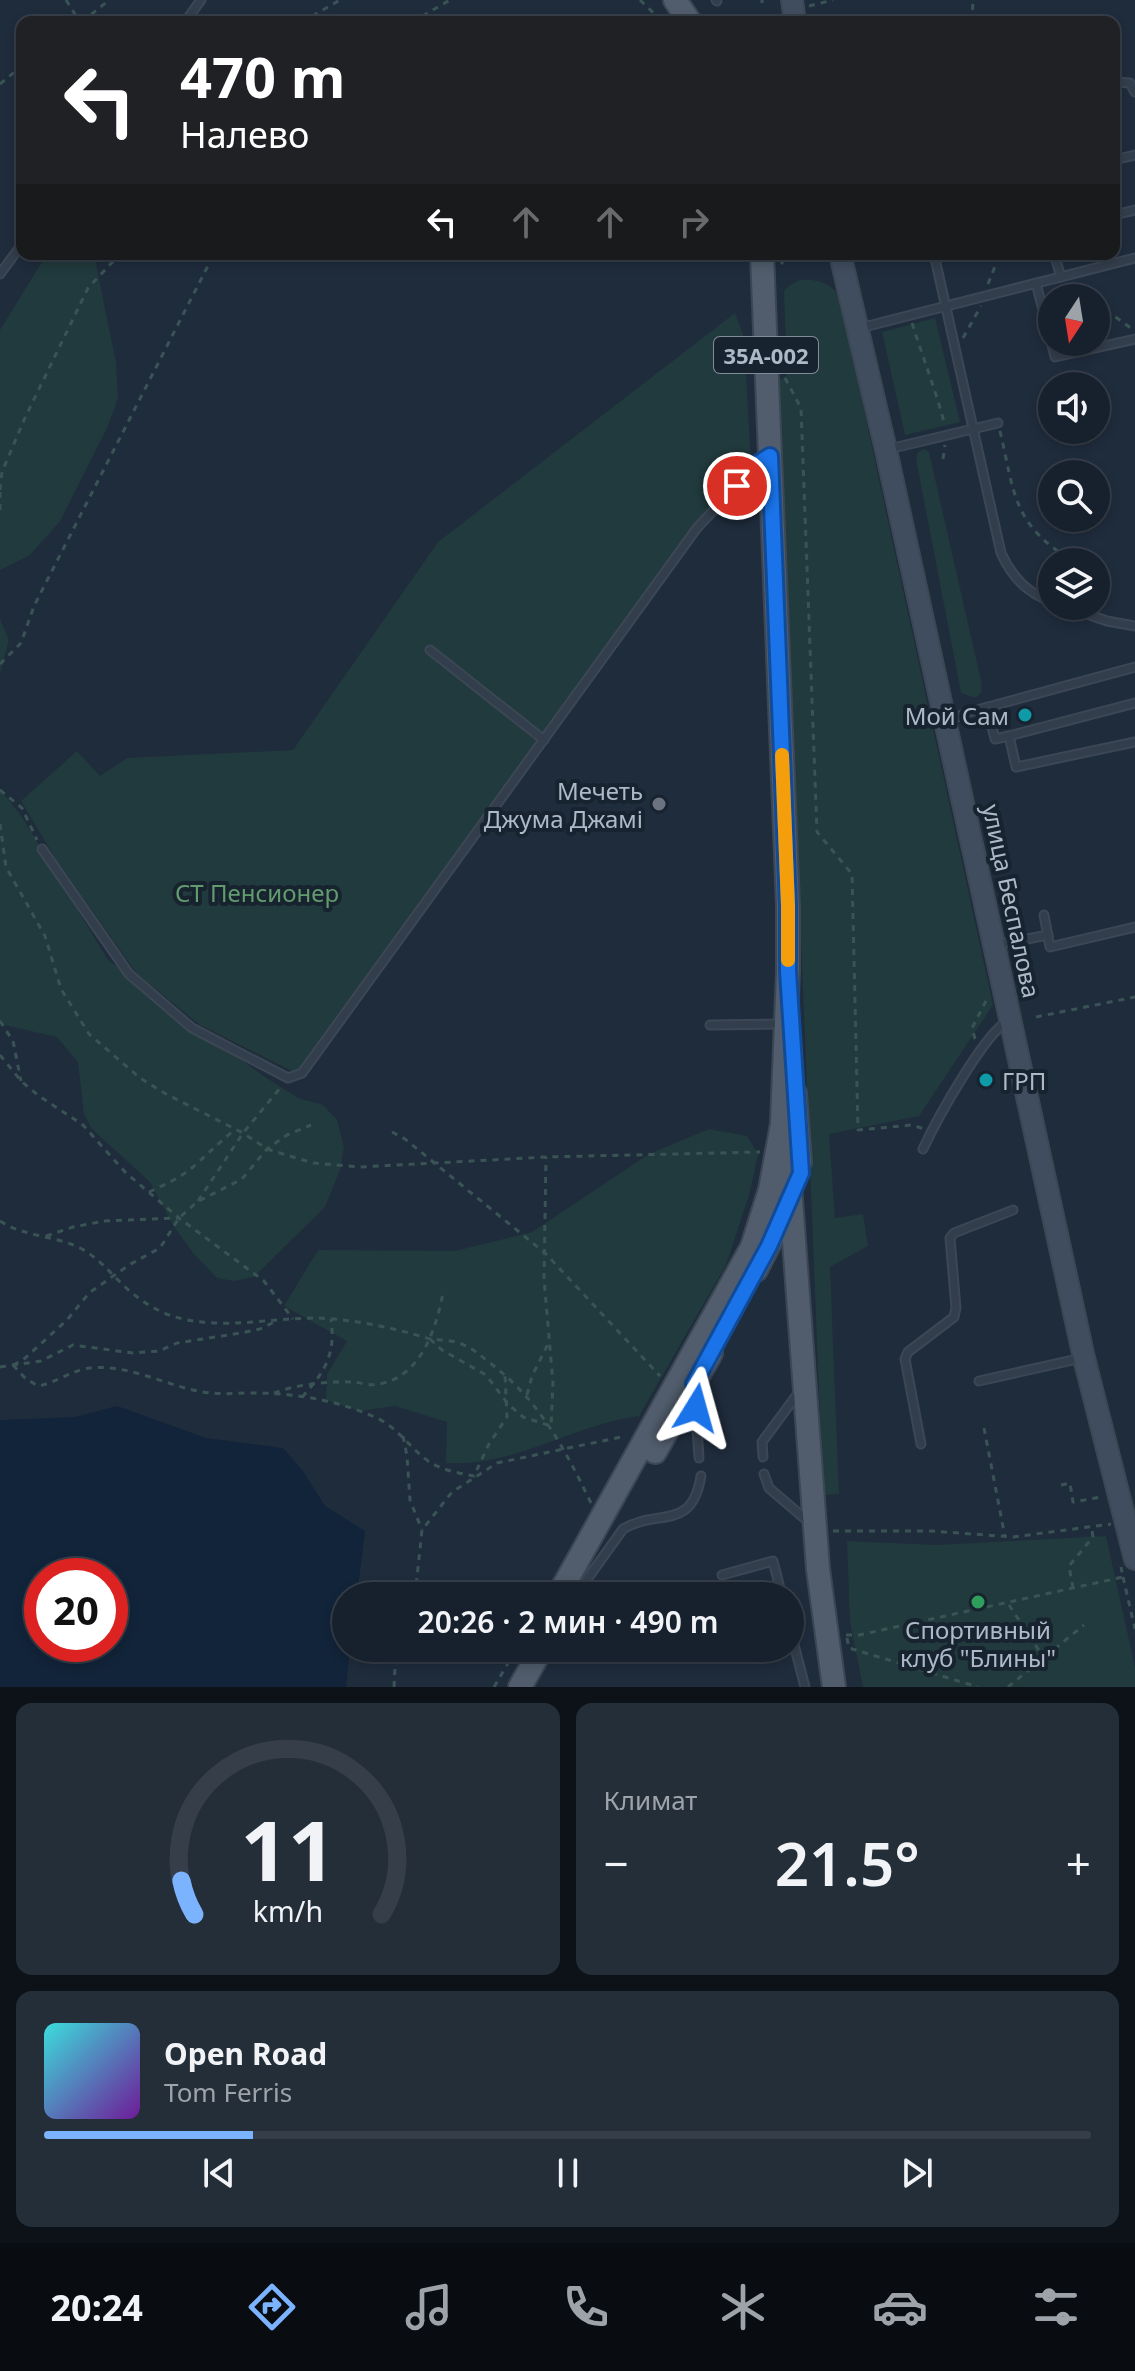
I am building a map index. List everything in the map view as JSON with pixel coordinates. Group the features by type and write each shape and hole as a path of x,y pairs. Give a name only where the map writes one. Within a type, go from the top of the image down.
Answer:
{"main road":[{"name":"35А-002","path":"566,1582 752,1247 777,1156 784,1092 788,906 762,260"},
{"name":"улица Беспалова","path":"841,260 886,450 1084,1358 1122,1509 1127,1561"},
{"name":"35А-002","path":"788,971 801,1173"},
{"path":"784,1092 805,1383 824,1529 818,1569 834,1687"},
{"path":"582,1582 694,1384 791,1200 801,1173"},
{"path":"801,1173 805,1383"},
{"path":"508,1687 521,1662"},
{"path":"520,1687 534,1662"}],"lane":[{"path":"1120,80 1130,83 1135,92"},
{"path":"0,274 16,252"},
{"path":"858,328 1135,258"},
{"path":"935,260 1001,553 1024,588 1038,595"},
{"path":"1057,260 1064,276"},
{"path":"1036,283 1055,357 1135,339"},
{"path":"886,450 998,423"},
{"path":"42,849 129,974 192,1028 288,1078 302,1073 697,528 757,464 770,456"},
{"path":"1104,620 1135,626"},
{"path":"430,650 544,740"},
{"path":"946,722 987,707 1135,667"},
{"path":"987,707 995,739 1135,703"},
{"path":"1009,736 1016,767 1135,742"},
{"path":"1044,915 1050,947 1135,927"},
{"path":"995,945 1048,935"},
{"path":"923,1149 978,1054 999,1025 1011,1019"},
{"path":"710,1025 786,1024"},
{"path":"921,1444 905,1359 908,1352 954,1317 956,1308 950,1238 954,1233 1013,1210"},
{"path":"979,1381 1084,1358"},
{"path":"763,1457 762,1442 805,1383"},
{"path":"694,1384 699,1458"},
{"path":"764,1474 769,1488 824,1529"},
{"path":"584,1582 623,1529 688,1508 698,1495 701,1476"},
{"path":"722,1575 773,1561 778,1582"},
{"path":"799,1662 805,1687"}],"path":[{"path":"89,16 109,0"},
{"path":"312,16 340,0"},
{"path":"422,16 450,0"},
{"path":"640,0 657,16"},
{"path":"798,9 833,0"},
{"path":"0,84 16,71"},
{"path":"0,512 2,472 24,420 88,288 114,260"},
{"path":"0,664 21,643 34,606 211,260"},
{"path":"1064,276 1074,284"},
{"path":"910,315 927,374 936,390 947,435"},
{"path":"1110,315 1135,330"},
{"path":"783,375 801,408 817,832 852,874 858,1130 912,1125 932,1131"},
{"path":"998,423 1018,507 1026,523 1054,548"},
{"path":"0,790 22,808 42,849"},
{"path":"0,824 6,867 45,936 61,989 89,1034 140,1078 267,1149 313,1163 360,1167 429,1161 769,1152"},
{"path":"0,870 6,867"},
{"path":"978,1054 972,1028 988,1002 985,988"},
{"path":"1036,1017 1135,997"},
{"path":"0,1021 13,1041 21,1081"},
{"path":"0,1055 21,1081 52,1106 83,1125 125,1172 179,1218 264,1281 293,1319"},
{"path":"197,1202 243,1133 288,1078"},
{"path":"13,1365 23,1360 67,1320 89,1293 160,1248 179,1218 197,1202 242,1179 267,1149 287,1135 311,1125"},
{"path":"149,1192 194,1166 210,1148 236,1129"},
{"path":"392,1132 405,1139 545,1253 668,1384"},
{"path":"546,1157 545,1253 548,1344 553,1383 551,1426"},
{"path":"46,1236 105,1221 179,1218"},
{"path":"0,1221 27,1233 78,1247 96,1257 159,1312 185,1320 212,1323 331,1319 405,1330 430,1339 460,1343 504,1374 527,1395 565,1448 595,1511"},
{"path":"271,1394 286,1388 313,1385 352,1382 380,1384 409,1369 430,1339 438,1320 443,1293"},
{"path":"302,1397 323,1371 334,1343 331,1319"},
{"path":"0,1367 52,1358 73,1345 133,1353 159,1351 177,1343 260,1329 278,1320"},
{"path":"430,1339 455,1359 486,1375 508,1404 523,1417 551,1426"},
{"path":"527,1395 532,1376 548,1344"},
{"path":"13,1365 38,1386 81,1370 100,1368 131,1372 201,1392 271,1394 334,1401 380,1419 436,1466 474,1476"},
{"path":"474,1476 489,1444 505,1423 508,1404 504,1374"},
{"path":"984,1428 1005,1537"},
{"path":"422,1530 452,1492 497,1463 638,1433 646,1436"},
{"path":"403,1436 410,1500 422,1530 416,1582"},
{"path":"1061,1485 1070,1483 1073,1502 1104,1497"},
{"path":"824,1529 931,1531 1005,1537 1111,1524 1122,1509"},
{"path":"1073,1588 1069,1566 1093,1537 1091,1528"},
{"path":"1127,1561 1123,1577 1135,1629"},
{"path":"978,1687 849,1648 846,1635 859,1635 1123,1577"},
{"path":"1007,1603 1044,1658"},
{"path":"1008,1687 1084,1625"},
{"path":"394,1687 395,1662"},
{"path":"494,1687 509,1662"}],"green space":[{"path":"43,260 95,260 116,363 118,398 107,428 60,521 30,555 0,570 0,330"},
{"path":"800,280 822,282 839,295 993,1005 919,1116 829,1134 835,1218 863,1214 868,1246 830,1267 839,1494 823,1495 779,380 787,375 784,291"},
{"name":"СТ Пенсионер","path":"735,313 744,337 751,465 697,526 303,1067 292,1071 200,1025 137,974 57,861 21,801 77,751 100,776 127,758 293,750 438,542"},
{"path":"935,318 960,422 905,435 882,332"},
{"path":"924,449 929,452 982,685 981,693 975,698 961,693 916,459 918,452"},
{"path":"0,619 9,640 0,673"},
{"path":"0,789 22,817 108,960 262,1075 298,1098 323,1105 337,1120 344,1147 340,1170 325,1207 254,1277 234,1281 217,1278 193,1253 173,1225 150,1182 92,1129 84,1114 78,1062 57,1037 0,1024"},
{"path":"709,1129 747,1136 758,1154 750,1192 726,1265 639,1416 590,1428 497,1459 446,1463 447,1422 395,1406 359,1411 326,1400 327,1374 347,1341 284,1306 318,1250 455,1251 532,1232 649,1154"},
{"path":"1106,1536 1135,1667 1135,1687 863,1687 850,1622 847,1541 936,1545"}],"water":[{"path":"117,1406 206,1438 283,1448 303,1471 325,1506 365,1531 359,1582 332,1582 332,1662 349,1662 346,1687 0,1687 0,1420 75,1417"}],"slow traffic":[{"path":"782,755 788,960"}],"place":[{"name":"Мой Сам","path":"1025,715"},
{"name":"Мечеть Джума Джамі","path":"659,804"},
{"name":"ГРП","path":"986,1080"},
{"name":"Спортивный клуб \"Блины\"","path":"978,1602"}],"route":[{"path":"696,1408 694,1384 769,1246 801,1173 788,971 770,456 757,464 737,486"}]}
